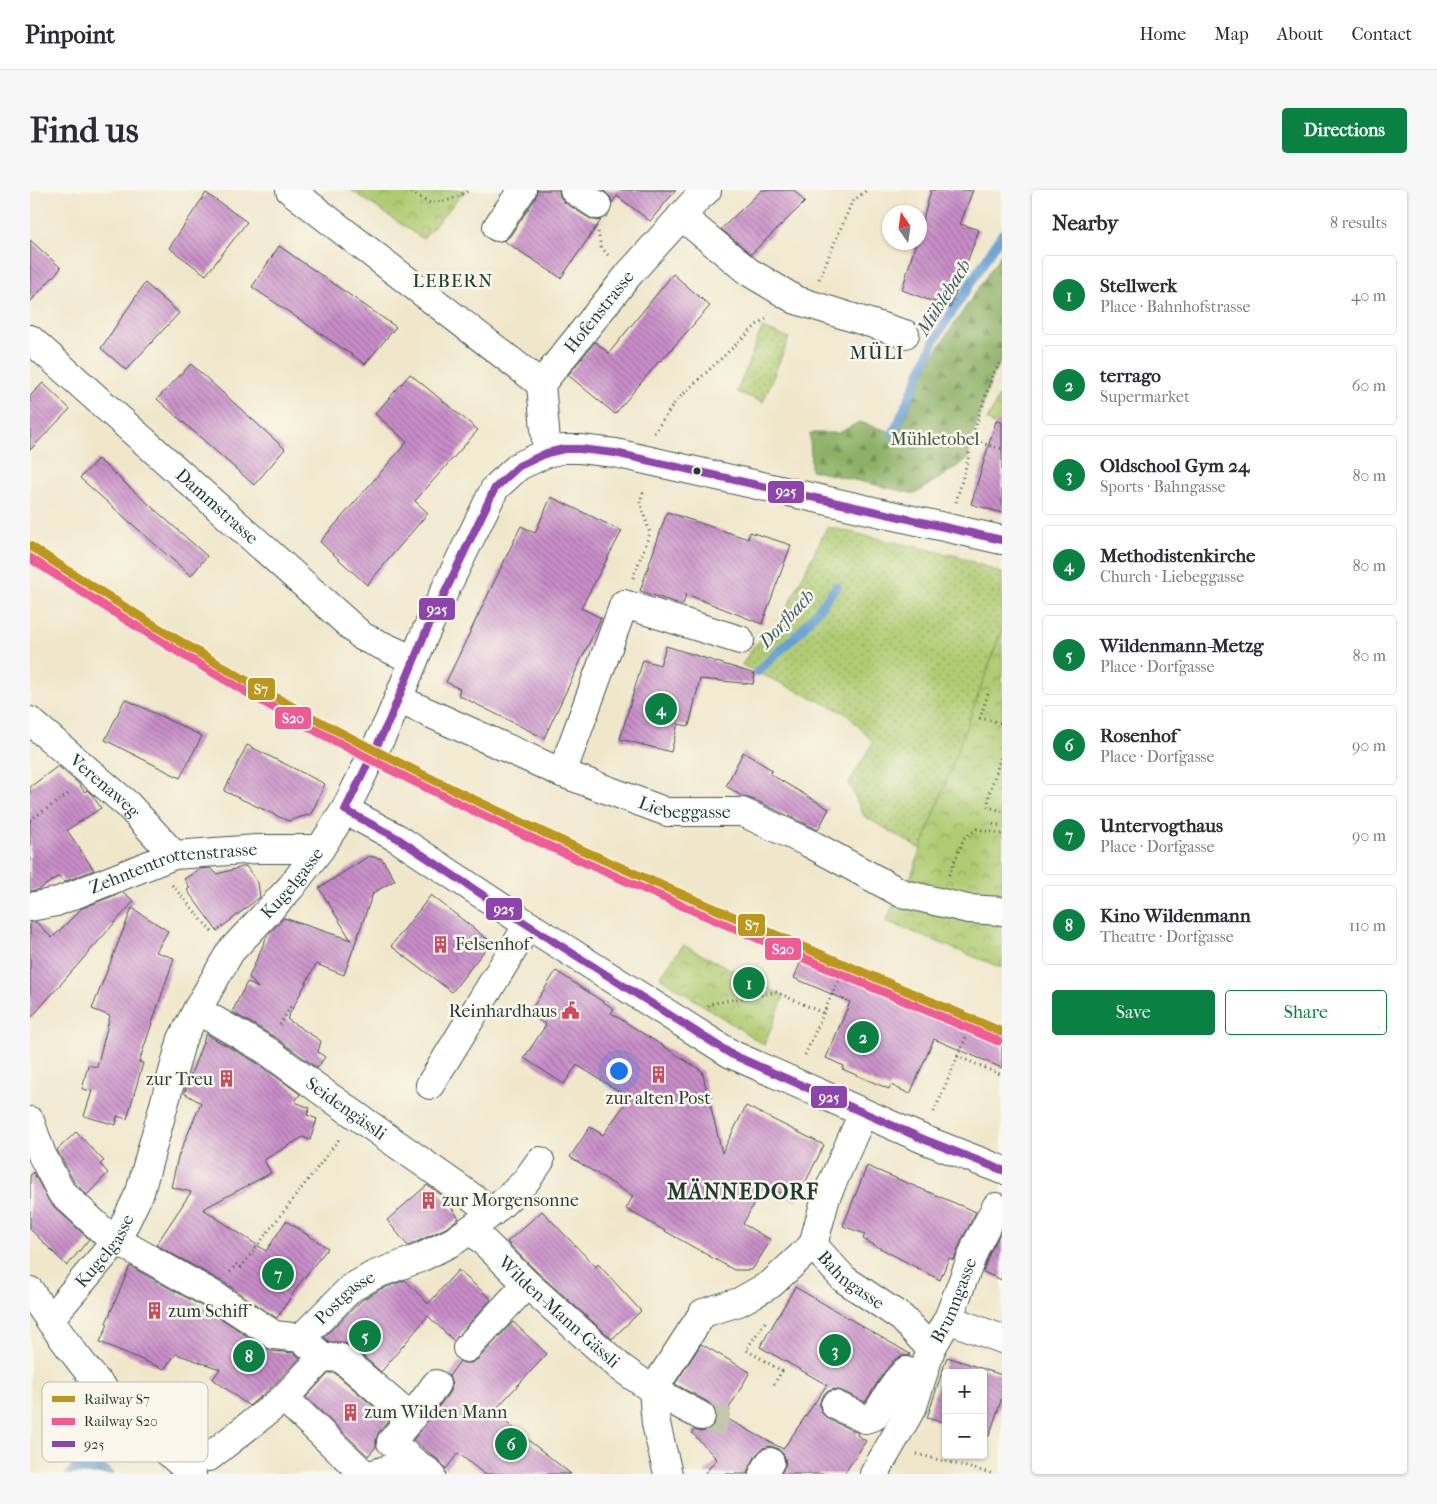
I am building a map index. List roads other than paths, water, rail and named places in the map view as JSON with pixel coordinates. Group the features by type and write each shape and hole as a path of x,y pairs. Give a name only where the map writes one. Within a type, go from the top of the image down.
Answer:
{"street":[{"path":"290,190 541,384 547,453"},
{"path":"497,227 522,190"},
{"path":"574,190 597,205"},
{"name":"Hofenstrasse","path":"541,384 630,273 707,190"},
{"path":"681,216 749,272 796,300 905,334"},
{"name":"Dammstrasse","path":"30,339 363,637 414,660"},
{"name":"Kugelgasse","path":"49,1320 117,1240 140,1192 182,1039 197,1010 230,952 291,887 320,849 345,810 389,721 446,588 495,488 519,466 547,453 564,450 580,449 615,454 1002,540"},
{"path":"562,773 624,604 740,640"},
{"name":"Liebeggasse","path":"398,699 562,773 667,812 742,812 809,843 902,893 968,909 1002,911"},
{"name":"Verenaweg","path":"30,720 128,806 164,859"},
{"path":"345,810 397,838 528,925 731,1054 923,1139 1002,1170"},
{"name":"Zehntentrottenstrasse","path":"30,907 56,902 164,859 257,848 320,849"},
{"path":"430,1085 528,925"},
{"name":"Seidengässli","path":"197,1010 266,1050 493,1212"},
{"name":"Bahngasse","path":"863,1112 826,1197 813,1245 844,1279 902,1318 931,1349"},
{"path":"30,1121 42,1155 61,1192 115,1239 215,1296 274,1335 301,1338"},
{"name":"Postgasse","path":"323,1358 301,1338 351,1288 374,1275 420,1258 454,1241 493,1212 525,1182 540,1161"},
{"name":"Brunngasse","path":"874,1474 913,1406 931,1349 948,1319 976,1246 996,1207"},
{"name":"Wilden-Mann-Gässli","path":"471,1229 527,1284 620,1367 653,1390 702,1416"},
{"path":"668,1474 656,1424 653,1390 703,1313 740,1302 772,1284 813,1245"},
{"path":"467,1348 527,1284"},
{"path":"30,1291 49,1320 98,1382"},
{"path":"948,1319 1002,1339"},
{"path":"208,1459 284,1398 323,1358 341,1358 411,1418"},
{"path":"835,1405 865,1419 875,1416 896,1382 906,1372"},
{"path":"422,1468 391,1442 436,1384"},
{"path":"284,1398 364,1474"},
{"path":"373,1474 422,1468"}],"water":[{"path":"76,1462 101,1462 114,1474 65,1474"}],"waterway":[{"name":"Mühlebach","path":"893,434 935,339 1002,234"},
{"name":"Dorfbach","path":"757,672 799,633 837,586"}],"tunnel":[{"path":"701,1416 738,1425"}],"rail line":[{"name":"S7","path":"30,546 148,621 267,693 429,778 591,854 1002,1032"},
{"name":"S20","path":"30,558 145,632 223,679 303,724 423,786 585,863 998,1041"}],"place":[{"name":"Methodistenkirche","path":"661,709"},
{"name":"Felsenhof","path":"441,944"},
{"name":"Stellwerk","path":"749,983"},
{"name":"Reinhardhaus","path":"571,1011"},
{"name":"terrago","path":"863,1037"},
{"name":"zur alten Post","path":"658,1075"},
{"name":"zur Treu","path":"227,1079"},
{"name":"zur Morgensonne","path":"428,1200"},
{"name":"Untervogthaus","path":"278,1274"},
{"name":"zum Schiff","path":"154,1311"},
{"name":"Wildenmann-Metzg","path":"365,1336"},
{"name":"Oldschool Gym 24","path":"835,1350"},
{"name":"Kino Wildenmann","path":"249,1356"},
{"name":"zum Wilden Mann","path":"350,1412"},
{"name":"Rosenhof","path":"511,1444"}],"district":[{"name":"LEBERN","path":"453,280"},
{"name":"MÜLI","path":"877,352"},
{"name":"MÄNNEDORF","path":"743,1191"}],"park label":[{"name":"Mühletobel","path":"935,439"}]}
